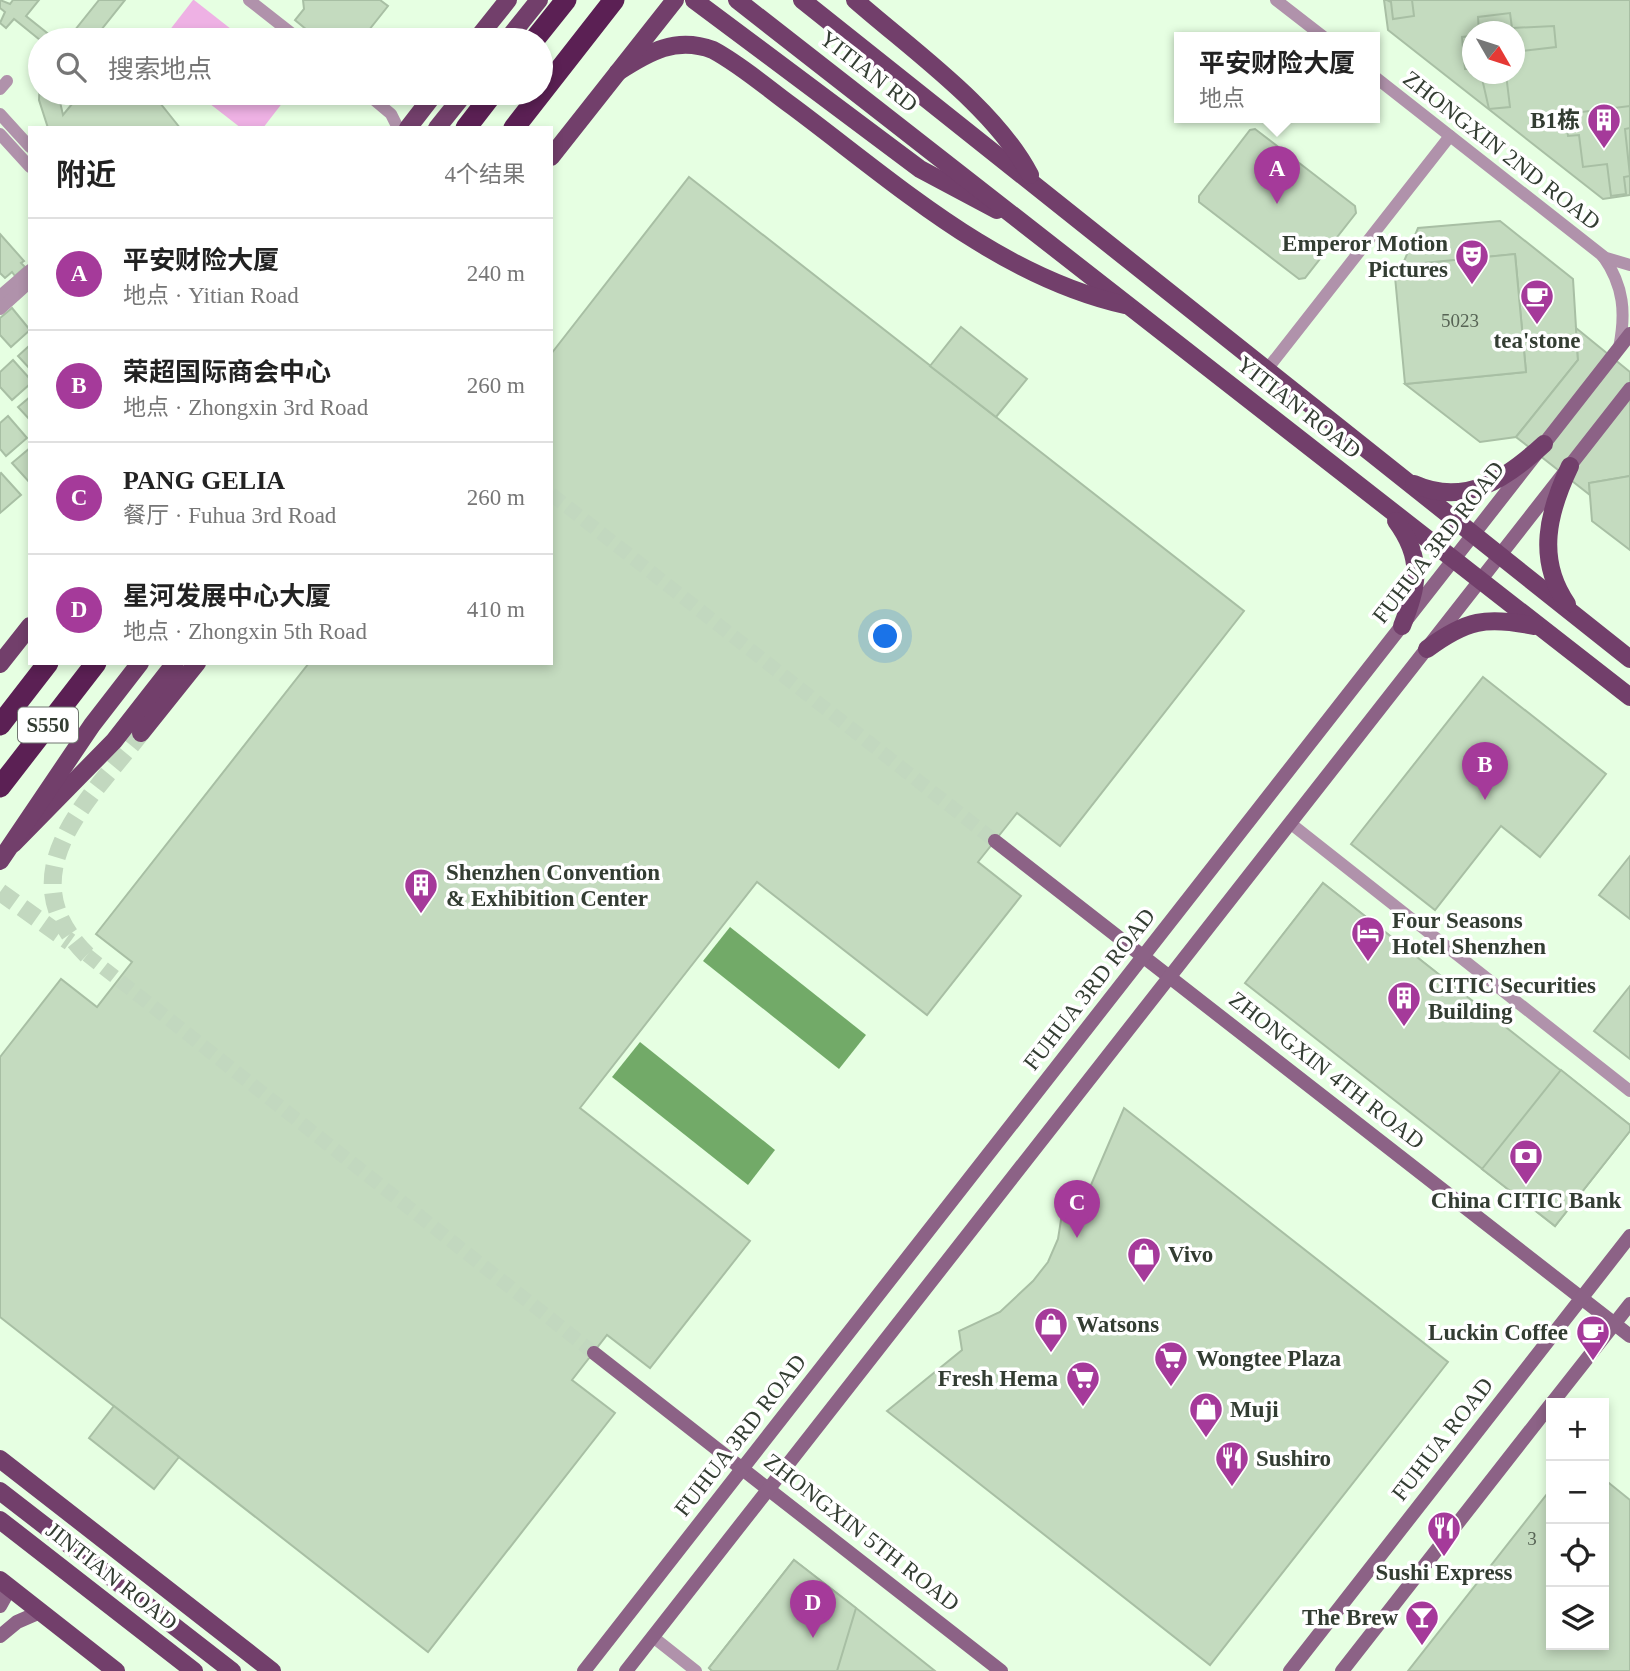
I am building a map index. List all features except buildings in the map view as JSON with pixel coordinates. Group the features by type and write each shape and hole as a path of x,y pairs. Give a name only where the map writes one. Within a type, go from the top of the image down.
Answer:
{"highway":[{"path":"544,28 566,0"},
{"path":"553,78 614,0"},
{"path":"468,126 484,105"},
{"path":"516,126 532,105"},
{"name":"S550","path":"0,725 46,665"},
{"name":"S550","path":"0,787 94,665"}],"main road":[{"path":"486,28 508,0"},
{"path":"517,28 539,0"},
{"path":"553,154 675,0"},
{"path":"694,0 920,169 969,198 1023,221"},
{"name":"YITIAN RD","path":"737,0 938,155"},
{"name":"YITIAN RD","path":"802,0 962,125"},
{"path":"855,0 991,121 1016,150 1035,184"},
{"path":"618,72 646,55 674,44 693,44 713,50 985,247 1092,297 1133,307"},
{"path":"410,126 426,105"},
{"path":"440,126 456,105"},
{"name":"YITIAN ROAD","path":"962,125 1265,372 1630,659"},
{"name":"YITIAN ROAD","path":"938,155 1630,697"},
{"path":"1399,478 1428,491 1455,494 1480,489 1502,478 1544,444"},
{"path":"1570,466 1555,498 1547,550 1557,590 1575,615"},
{"path":"1378,500 1411,544 1416,564 1412,600 1402,626"},
{"path":"1427,649 1453,630 1486,620 1508,620 1540,627"},
{"path":"0,664 28,629"},
{"path":"0,861 61,769 139,665"},
{"path":"13,844 114,741 173,665"},
{"path":"141,733 195,665"},
{"path":"0,1459 272,1671"},
{"path":"0,1491 232,1671"},
{"path":"0,1519 69,1513"},
{"name":"JINTIAN ROAD","path":"0,1519 194,1671"},
{"path":"3,1584 116,1671"}],"street":[{"path":"249,0 285,28"},
{"path":"1276,0 1317,32"},
{"name":"ZHONGXIN 2ND ROAD","path":"1380,81 1603,256 1616,276 1622,292 1619,348"},
{"path":"382,105 400,115 424,108"},
{"path":"386,108 397,126"},
{"path":"0,114 28,145"},
{"path":"0,134 28,165"},
{"path":"1265,372 1450,136"},
{"name":"ZHONGXIN 2ND ROAD","path":"1603,256 1630,265"},
{"path":"0,296 28,272"},
{"path":"0,309 28,284"},
{"name":"FUHUA 3RD ROAD","path":"584,1671 1630,334"},
{"path":"626,1671 1630,389"},
{"path":"1290,823 1630,1091"},
{"name":"ZHONGXIN 4TH ROAD","path":"995,841 1630,1336"},
{"name":"FUHUA ROAD","path":"1290,1671 1630,1236"},
{"path":"1557,1398 1630,1304"},
{"name":"ZHONGXIN 5TH ROAD","path":"594,1353 1002,1671"},
{"path":"1342,1671 1546,1412"},
{"path":"0,1605 3,1584"},
{"path":"0,1636 17,1622 40,1612"},
{"path":"653,1637 696,1671"}],"shaded area":[{"path":"194,0 230,28 171,28"},
{"path":"211,105 281,105 265,126 238,126"},
{"path":"730,927 866,1035 839,1069 703,961"},
{"path":"640,1042 775,1150 748,1185 612,1077"}],"tunnel":[{"path":"553,496 995,841"},
{"path":"87,955 64,925 54,896 54,867 64,839 79,811 141,733"},
{"path":"0,892 70,942"},
{"path":"87,955 594,1353"}],"place":[{"name":"B1栋","path":"1604,150"},
{"name":"平安财险大厦","path":"1277,204"},
{"name":"Emperor Motion Pictures","path":"1472,286"},
{"name":"tea'stone","path":"1537,326"},
{"name":"荣超国际商会中心","path":"1485,800"},
{"name":"Shenzhen Convention & Exhibition Center","path":"421,915"},
{"name":"Four Seasons Hotel Shenzhen","path":"1368,963"},
{"name":"CITIC Securities Building","path":"1404,1028"},
{"name":"China CITIC Bank","path":"1526,1186"},
{"name":"PANG GELIA","path":"1077,1238"},
{"name":"Vivo","path":"1144,1284"},
{"name":"Watsons","path":"1051,1354"},
{"name":"Luckin Coffee","path":"1593,1362"},
{"name":"Wongtee Plaza","path":"1171,1388"},
{"name":"Fresh Hema","path":"1083,1408"},
{"name":"Muji","path":"1206,1439"},
{"name":"Sushiro","path":"1232,1488"},
{"name":"Sushi Express","path":"1444,1558"},
{"name":"星河发展中心大厦","path":"813,1638"},
{"name":"The Brew","path":"1422,1647"}]}
